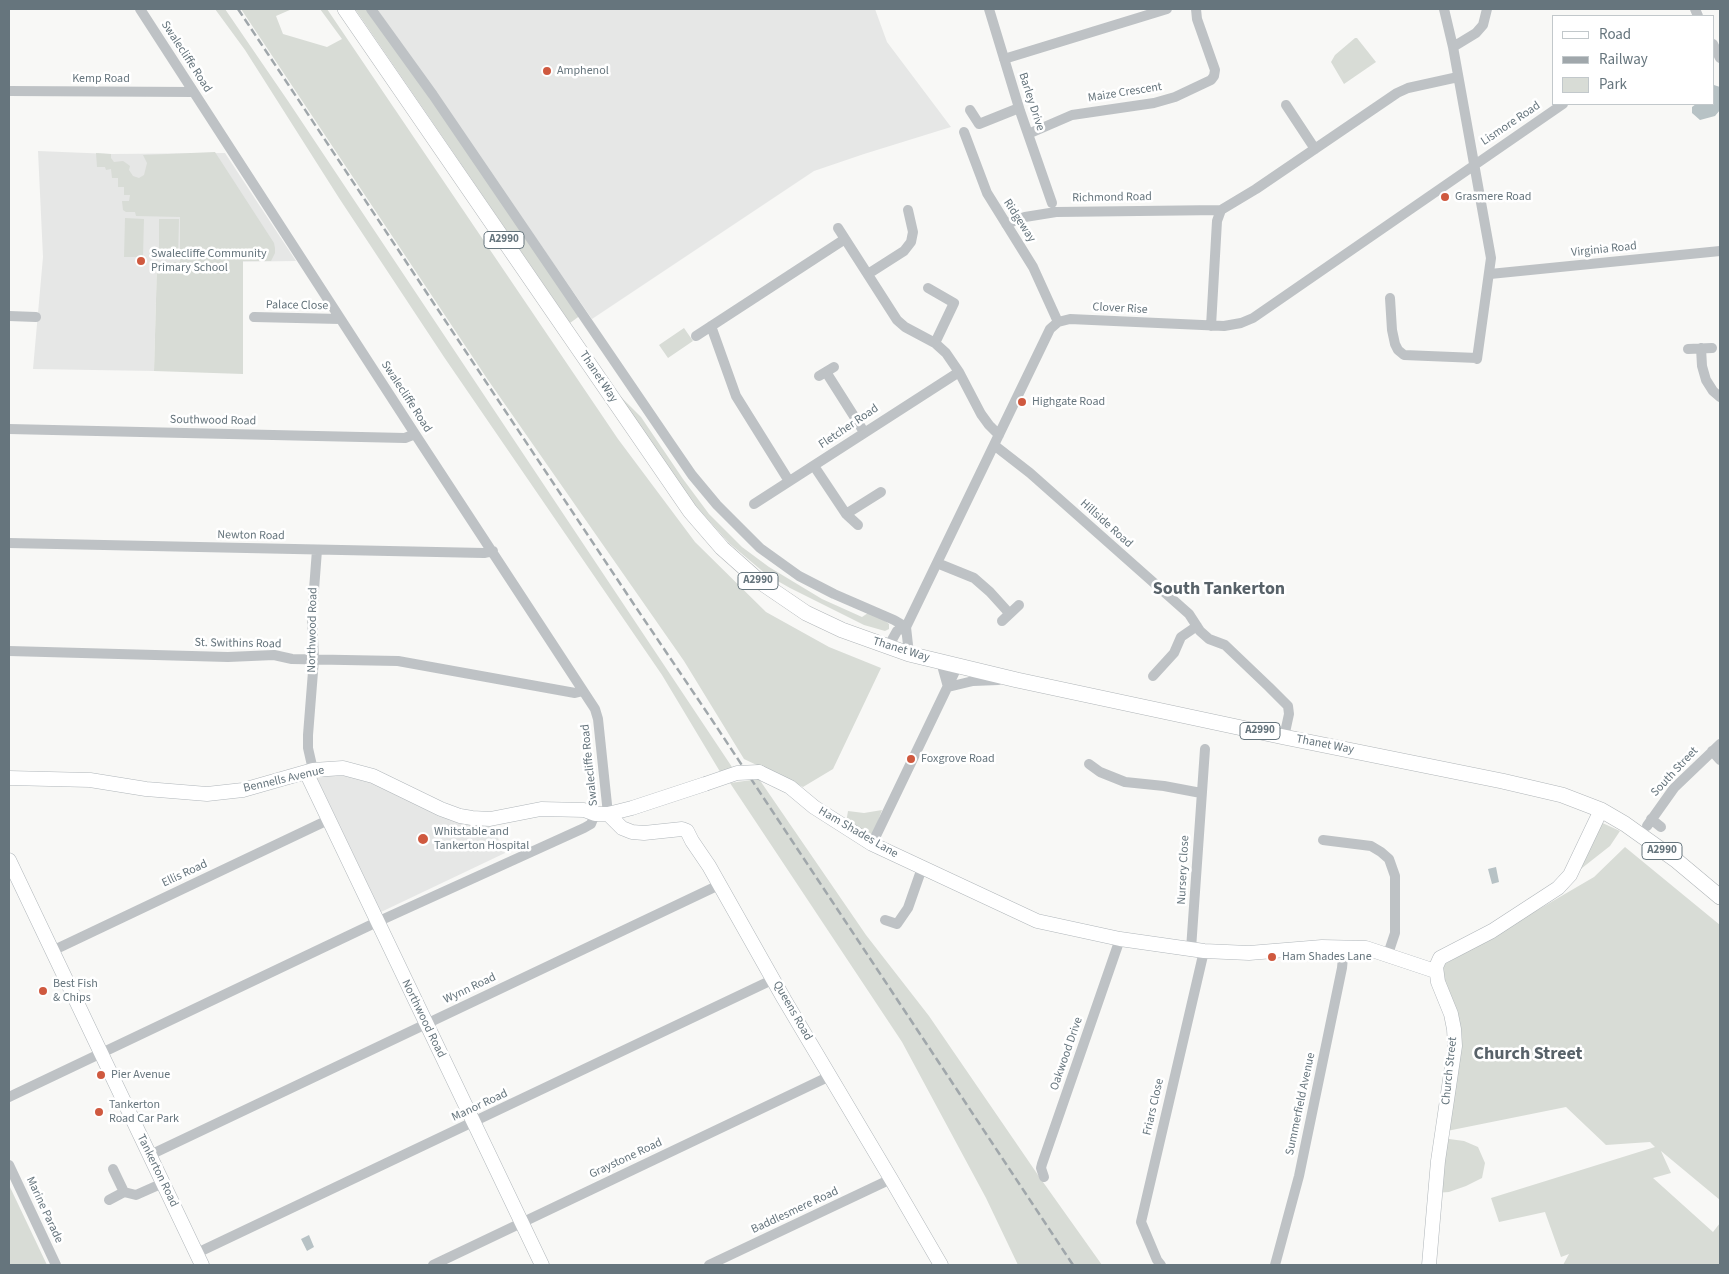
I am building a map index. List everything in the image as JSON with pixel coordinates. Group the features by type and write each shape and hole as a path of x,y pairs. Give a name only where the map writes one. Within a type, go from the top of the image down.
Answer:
{"main road":[{"name":"Thanet Way","path":"345,9 690,511 722,548 759,581 806,613 842,630 888,648 941,662 1017,680 1532,787 1562,795 1601,810 1642,836 1720,897"}],"street":[{"name":"Swalecliffe Road","path":"140,9 595,709 598,719 602,814"},
{"path":"371,9 433,95 692,475 717,505 760,548 799,576 906,627"},
{"name":"Barley Drive","path":"989,9 1019,108 1052,202"},
{"path":"1004,59 1167,9"},
{"name":"Maize Crescent","path":"1028,134 1072,114 1160,102 1211,80 1215,70 1196,9"},
{"path":"1390,298 1395,344 1404,355 1477,358 1491,258 1453,47 1444,9"},
{"path":"1453,47 1480,29 1483,25 1487,9"},
{"path":"1714,46 1720,58"},
{"path":"1211,326 1217,221 1221,210 1256,189 1397,93 1408,88 1458,78"},
{"name":"Kemp Road","path":"9,91 193,92"},
{"path":"1286,105 1315,149"},
{"name":"Lismore Road","path":"1474,164 1562,105"},
{"path":"970,110 978,124 1019,108"},
{"name":"Ridgeway","path":"964,132 982,181 994,206 1033,267 1058,322"},
{"name":"Clover Rise","path":"1058,322 1070,319 1211,326 1241,323 1253,318 1474,164"},
{"path":"868,274 904,251 911,242 913,232 908,210"},
{"name":"Richmond Road","path":"1006,224 1025,216 1056,212 1221,210"},
{"path":"838,228 898,321 905,327 935,343 946,353 959,372 981,414 999,434"},
{"path":"696,336 845,239"},
{"name":"Virginia Road","path":"1490,274 1720,251"},
{"path":"928,288 954,303 935,343"},
{"path":"9,316 36,317"},
{"name":"Palace Close","path":"254,318 340,319"},
{"path":"909,654 906,627 1050,329 1058,322"},
{"path":"711,326 736,396 789,481"},
{"path":"1701,348 1702,366 1706,380 1713,391 1720,397"},
{"path":"1688,349 1712,348"},
{"path":"826,372 864,432"},
{"name":"Fletcher Road","path":"754,504 959,372"},
{"name":"Southwood Road","path":"9,429 405,438 415,434"},
{"name":"Hillside Road","path":"994,445 1030,473 1189,614 1200,631 1209,639 1225,645 1288,706 1290,714 1284,737"},
{"path":"814,466 846,514 858,525"},
{"path":"846,514 881,492"},
{"name":"Newton Road","path":"9,544 484,553 493,551"},
{"name":"Northwood Road","path":"317,550 312,616 314,659 308,735 310,771 328,820 542,1265"},
{"path":"937,563 974,578 990,592 1005,617 1019,605"},
{"path":"1153,676 1174,653 1181,637 1197,626"},
{"path":"888,648 896,631 906,627"},
{"name":"St. Swithins Road","path":"9,651 228,657 274,655 292,659 398,661 575,693 582,691"},
{"path":"941,662 948,687"},
{"path":"872,844 958,665"},
{"path":"948,687 973,680 1017,680"},
{"name":"South Street","path":"1660,827 1649,823 1674,788 1720,744"},
{"name":"Nursery Close","path":"1198,950 1201,793 1204,749"},
{"path":"1712,751 1720,760"},
{"path":"1089,764 1100,772 1125,782 1164,786 1201,793"},
{"name":"Bennells Avenue","path":"9,778 90,780 146,789 207,794 243,790 310,771 343,768 373,776 441,808 472,818 490,819 541,809 584,810 602,814"},
{"name":"Ham Shades Lane","path":"602,814 627,810 737,773 759,772 790,787 814,807 872,844 1037,921 1120,939 1198,950 1249,953 1344,946 1366,948 1435,971"},
{"path":"1435,971 1440,958 1492,931 1558,888 1570,875 1601,810"},
{"path":"9,1097 377,922 584,828 602,814"},
{"name":"Queens Road","path":"602,814 622,828 632,832 644,833 682,829 687,831 941,1265"},
{"name":"Ellis Road","path":"52,951 328,820"},
{"path":"1323,840 1371,846 1382,852 1389,860 1395,876 1394,933 1388,954"},
{"name":"Tankerton Road","path":"9,860 100,1054 200,1259"},
{"path":"886,920 897,924 908,908 922,868"},
{"name":"Wynn Road","path":"150,1155 719,885"},
{"name":"Oakwood Drive","path":"1044,1177 1041,1168 1042,1164 1120,939"},
{"name":"Summerfield Avenue","path":"1275,1265 1299,1176 1342,968 1344,946"},
{"name":"Friars Close","path":"1162,1265 1157,1260 1140,1222 1198,950"},
{"name":"Church Street","path":"1429,1265 1438,1161 1454,1046 1454,1029 1451,1014 1435,971"},
{"name":"Manor Road","path":"200,1259 473,1123 774,980"},
{"name":"Graystone Road","path":"433,1265 830,1076"},
{"name":"Marine Parade","path":"9,1165 56,1265"},
{"path":"113,1169 124,1192"},
{"name":"Baddlesmere Road","path":"709,1265 891,1179"},
{"path":"109,1200 124,1192 136,1195 163,1182"}],"shaded area":[{"path":"377,9 875,9 887,42 951,127 814,171 592,319"},
{"path":"1714,85 1720,87 1720,110 1715,116 1700,120 1692,113 1692,107 1695,105 1714,105"},
{"name":"Swalecliffe Community Primary School","path":"38,151 111,154 225,153 296,261 157,263 154,371 33,369 43,257"},
{"name":"Whitstable and Tankerton Hospital","path":"332,775 350,776 365,780 492,825 505,853 381,912 317,778"},
{"path":"1496,867 1499,882 1492,884 1488,869"},
{"path":"309,1235 314,1247 307,1251 301,1239"}],"green space":[{"path":"215,9 225,9 288,101 734,770 722,775 662,675 444,357 339,198 245,50"},
{"path":"241,9 292,9 276,16 283,34 327,47 342,39 320,9 327,9 618,439 695,542 766,612 829,647 881,668 833,769 803,787 744,759 684,661 488,380"},
{"path":"355,9 370,9 581,315 570,323"},
{"path":"1357,38 1376,62 1344,84 1331,62 1335,55"},
{"path":"215,152 274,243 275,248 271,261 243,261 243,374 154,371 157,263 180,262 180,217 136,216 135,212 123,210 122,201 129,201 130,195 124,195 124,187 118,187 118,178 112,178 111,169 106,170 105,167 97,167 96,153 111,154 114,162 123,161 130,166 129,170 133,176 139,178 144,175 147,163 143,155"},
{"path":"125,218 144,219 143,257 124,257"},
{"path":"159,219 179,219 178,258 159,258"},
{"path":"684,328 693,341 668,358 659,345"},
{"path":"609,385 641,417 709,514 742,547 769,567 822,599 862,617 868,613 884,620 889,624 889,629 885,631 864,625 790,588 767,575 729,543 695,505"},
{"path":"759,779 866,935 929,1016 1102,1265 1018,1265 986,1198 902,1042 730,783"},
{"path":"882,810 874,832 871,835 867,835 846,823 848,811 864,813"},
{"path":"1596,820 1620,831 1610,846 1563,883"},
{"path":"1625,847 1720,925 1720,1200 1661,1151 1671,1173 1653,1178 1713,1232 1720,1223 1720,1265 1563,1265 1569,1254 1561,1257 1545,1212 1499,1222 1491,1198 1655,1147 1650,1142 1606,1145 1566,1107 1447,1131 1458,1023 1441,973 1445,964 1594,877"},
{"path":"1442,1138 1464,1141 1478,1147 1485,1163 1482,1178 1449,1192 1435,1193"},
{"path":"9,1185 47,1265 9,1265"}],"railway":[{"path":"238,9 1073,1265"}],"place":[{"name":"Amphenol","path":"547,71"},
{"name":"Grasmere Road","path":"1445,197"},
{"name":"Swalecliffe Community Primary School","path":"141,261"},
{"name":"Highgate Road","path":"1022,402"},
{"name":"Foxgrove Road","path":"911,759"},
{"name":"Whitstable and Tankerton Hospital","path":"423,839"},
{"name":"Ham Shades Lane","path":"1272,957"},
{"name":"Best Fish & Chips","path":"43,991"},
{"name":"Pier Avenue","path":"101,1075"},
{"name":"Tankerton Road Car Park","path":"99,1112"}],"district":[{"name":"South Tankerton","path":"1219,590"},
{"name":"Church Street","path":"1528,1055"}]}
